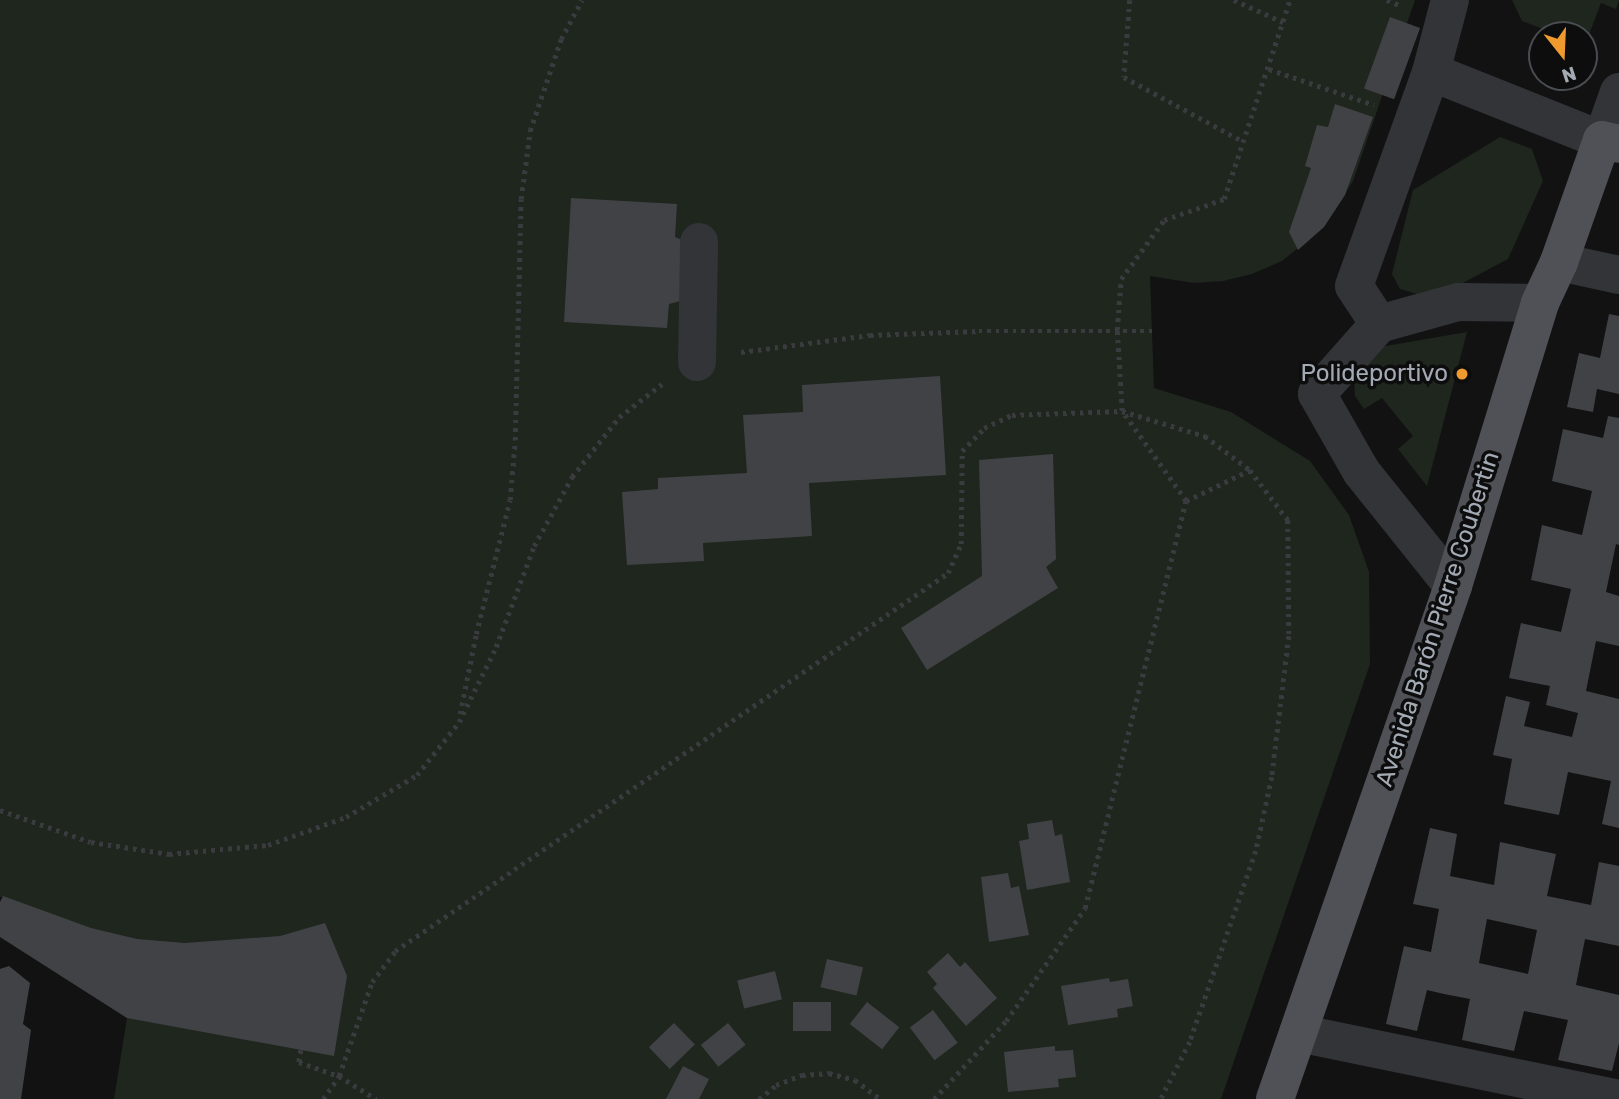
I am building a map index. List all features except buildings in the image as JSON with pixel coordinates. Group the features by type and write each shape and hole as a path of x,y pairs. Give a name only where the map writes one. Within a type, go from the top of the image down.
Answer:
{"main road":[{"name":"Avenida Barón Pierre Coubertin","path":"1275,1099 1453,586 1540,303 1611,142"}],"street":[{"path":"1379,324 1354,286 1431,72 1450,0"},
{"path":"1431,72 1611,142 1619,92"},
{"path":"697,362 699,242"},
{"path":"1559,262 1619,275"},
{"path":"1453,586 1361,471 1317,394 1379,324 1458,302 1540,303"},
{"path":"1298,1033 1619,1099"}],"path":[{"path":"459,722 476,634 510,500 516,426 521,199 530,131 561,39 582,0"},
{"path":"1129,0 1124,77 1244,142"},
{"path":"1234,0 1283,22"},
{"path":"934,1099 1006,1021 1085,908 1186,501 1122,411 1117,330 1121,279 1164,220 1224,199 1290,0"},
{"path":"1387,0 1411,9"},
{"path":"1269,69 1377,106"},
{"path":"0,810 91,842 169,854 268,845 346,817 417,775 459,722 496,647 534,546 572,477 619,417 677,373 697,362 763,347 870,335 1152,331"},
{"path":"323,1099 339,1076 372,982 395,951 948,573 961,544 962,451 984,428 1012,415 1122,411 1205,436 1250,470 1288,520 1289,636 1272,777 1256,850 1190,1042 1161,1099"},
{"path":"1186,501 1250,470"},
{"path":"301,1050 299,1062 339,1076 376,1099"},
{"path":"759,1099 776,1085 802,1075 829,1073 855,1080 880,1099"}],"shaded area":[{"path":"0,0 1415,0 1353,181 1324,227 1282,261 1252,274 1223,281 1194,283 1150,276 1154,388 1231,412 1310,461 1349,515 1369,572 1370,664 1221,1099 114,1099 127,1018 0,937 3,897 0,897"},
{"path":"1512,0 1619,0 1616,9 1601,3 1594,21 1528,21 1528,23 1522,21"},
{"path":"1500,137 1532,149 1543,181 1508,259 1459,285 1424,296 1400,289 1392,274 1413,190"},
{"path":"1467,332 1427,486 1398,449 1413,436 1382,398 1364,409 1355,396 1354,377 1380,347"}],"place":[{"name":"Polideportivo","path":"1462,374"}]}
